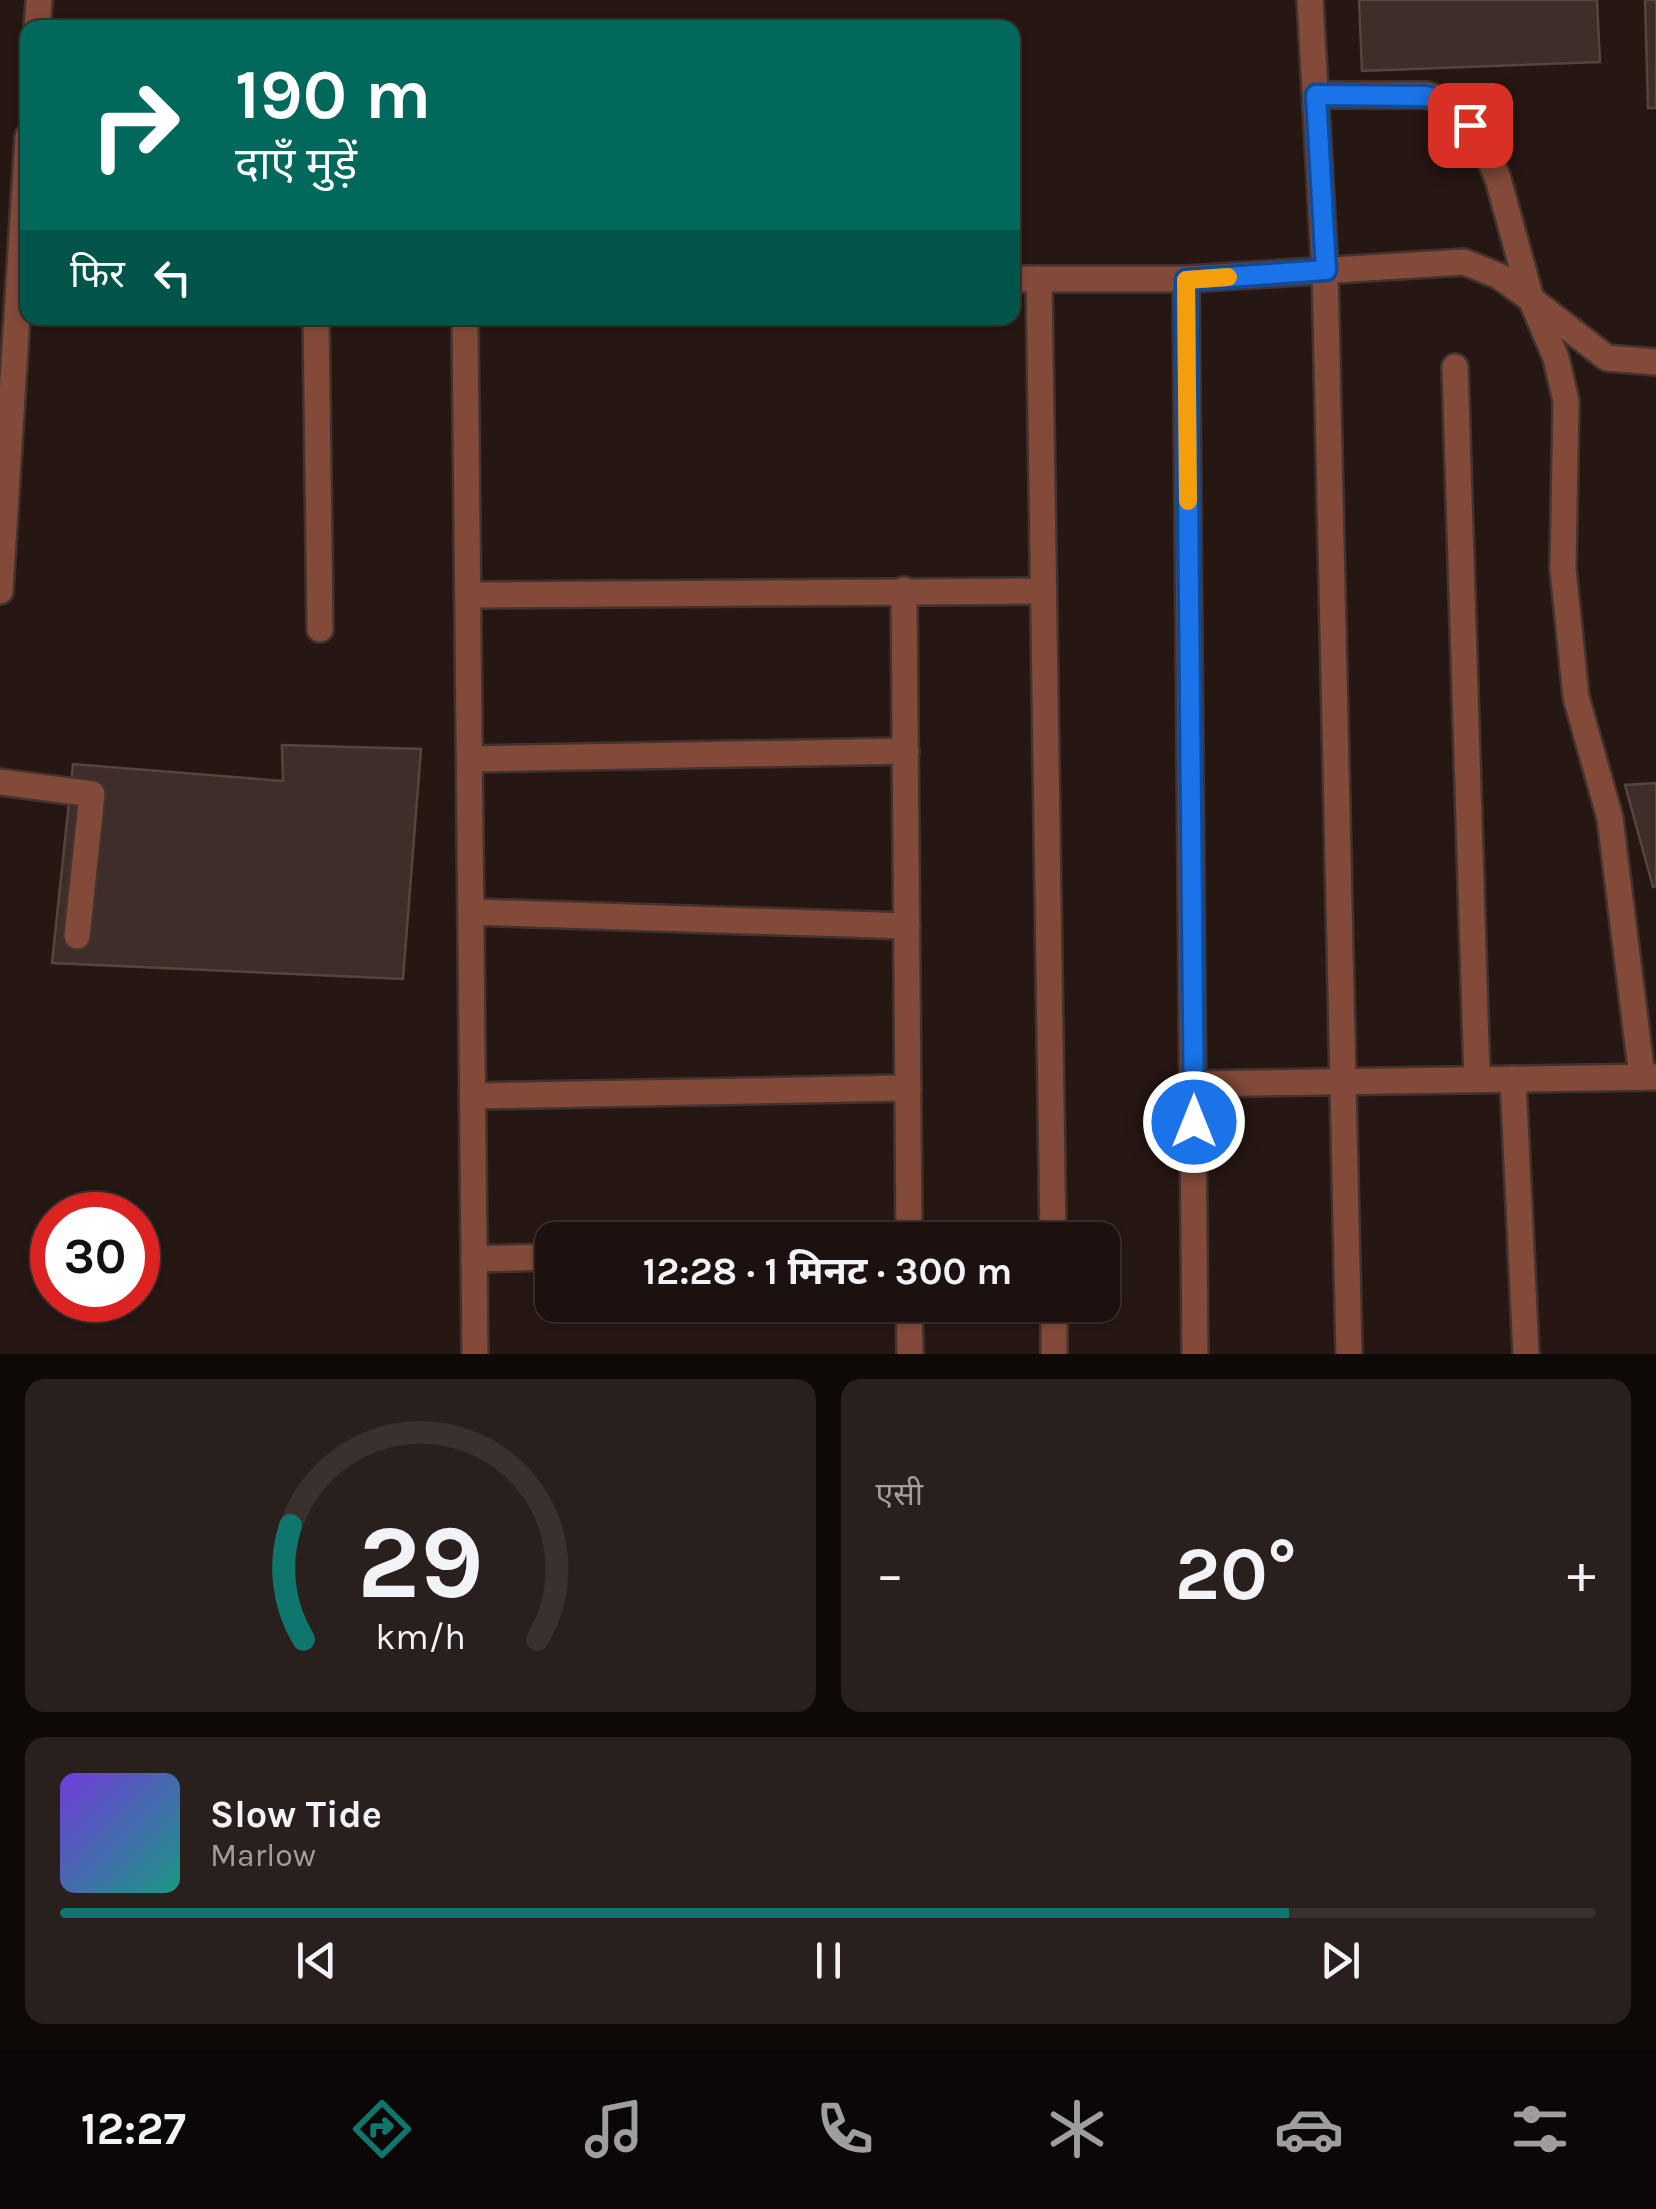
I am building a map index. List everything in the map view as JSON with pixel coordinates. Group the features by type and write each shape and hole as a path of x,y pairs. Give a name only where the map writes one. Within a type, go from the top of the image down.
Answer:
{"street":[{"path":"1310,0 1326,270 1349,1354"},
{"path":"1194,1084 1649,1077 1610,818 1576,697 1563,569 1566,401 1556,358 1531,299 1498,178 1484,144 1456,106 1426,96 1316,95"},
{"path":"20,166 12,196 20,237"},
{"path":"1020,278 1186,280 1464,262 1499,276 1607,358 1656,362"},
{"path":"1039,279 1052,1222"},
{"path":"1186,280 1195,1354"},
{"path":"0,591 20,325"},
{"path":"316,325 320,629"},
{"path":"465,325 471,595 475,1354"},
{"path":"1455,367 1478,1079"},
{"path":"904,590 909,1222"},
{"path":"471,595 1043,590"},
{"path":"472,758 906,752"},
{"path":"0,782 92,794 78,936"},
{"path":"473,912 907,926"},
{"path":"1513,1078 1526,1354"},
{"path":"474,1096 908,1088"},
{"path":"474,1259 535,1258"},
{"path":"909,1322 910,1354"},
{"path":"1054,1322 1054,1354"}],"building":[{"path":"1359,0 1597,0 1600,62 1362,71"},
{"path":"1645,0 1656,0 1656,108 1648,108"},
{"path":"282,745 421,749 403,979 52,963 73,764 283,781"},
{"path":"1656,783 1656,886 1653,887 1625,785"}],"slow traffic":[{"path":"1188,501 1186,280 1228,277"}],"route":[{"path":"1194,1122 1186,280 1326,270 1316,95 1426,96 1456,106 1470,125"}]}
